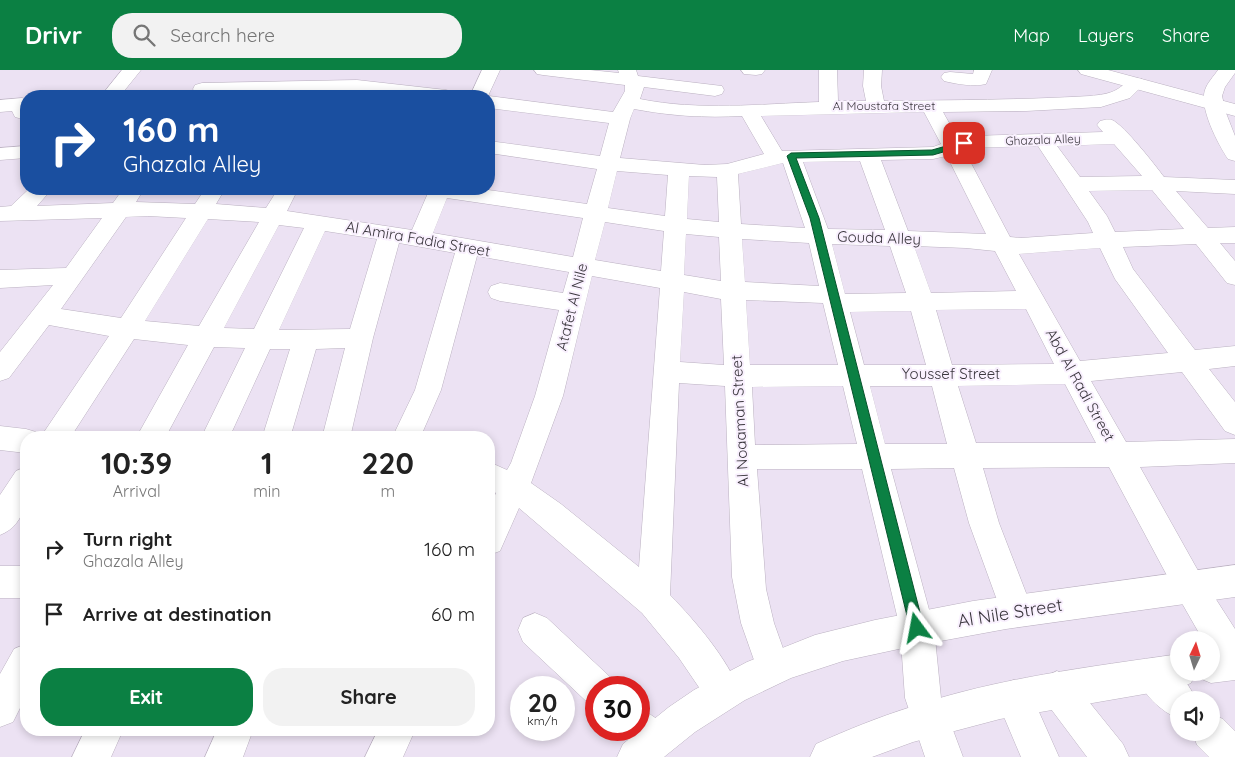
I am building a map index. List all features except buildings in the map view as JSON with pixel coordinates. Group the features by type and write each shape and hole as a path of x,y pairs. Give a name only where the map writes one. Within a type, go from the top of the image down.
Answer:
{"street":[{"path":"115,90 132,70"},
{"path":"200,90 215,70"},
{"path":"274,90 287,70"},
{"path":"342,90 353,70"},
{"path":"483,90 491,70"},
{"path":"543,70 627,93"},
{"path":"750,70 756,70"},
{"path":"823,113 828,70"},
{"path":"873,70 872,86 876,106"},
{"path":"950,77 980,80 983,70"},
{"path":"1087,70 1139,77 1214,97 1235,110"},
{"path":"1228,70 1214,97 1226,138 1235,155"},
{"name":"Al Moustafa Street","path":"627,93 667,110 823,113 876,106 1002,106 1083,102 1113,98 1123,94 1139,77"},
{"path":"495,102 627,93 718,82 709,112"},
{"path":"347,90 369,86 400,90"},
{"name":"Atafet Al Nile","path":"495,514 502,482 548,396 627,93"},
{"path":"1214,97 1235,95"},
{"path":"1083,102 1120,138 1235,277"},
{"path":"0,106 20,104"},
{"name":"Abd Al Radi Street","path":"930,106 1003,245 1190,587 1235,662"},
{"path":"749,112 783,157 808,198 917,628 924,698 944,757"},
{"name":"Ghazala Alley","path":"495,148 609,164 705,171 727,170 783,157 933,153 971,142 1120,138"},
{"path":"1044,141 1099,220 1123,273 1235,423"},
{"path":"0,154 20,152"},
{"path":"868,154 922,302 993,551 1017,611"},
{"path":"653,601 679,169"},
{"name":"Al Noaaman Street","path":"727,170 748,577 760,636 773,668"},
{"path":"1074,184 1158,183 1235,187"},
{"path":"9,213 33,195"},
{"path":"4,360 43,315 73,276 130,195"},
{"path":"59,431 127,330 211,195"},
{"path":"154,431 285,195"},
{"path":"419,239 437,195"},
{"name":"Gouda Alley","path":"479,195 676,225 730,231 819,236 966,240 1029,246 1109,240 1235,235"},
{"name":"Al Amira Fadia Street","path":"9,213 202,210 273,215 734,292 835,299 922,302 1034,300"},
{"path":"218,431 318,222"},
{"path":"338,431 360,338 390,234"},
{"path":"409,431 428,390 468,248"},
{"path":"0,279 73,276"},
{"path":"500,292 573,303"},
{"path":"43,315 127,330 206,338 262,340 360,338"},
{"path":"278,431 306,340"},
{"name":"Youssef Street","path":"667,372 738,376 1074,373 1235,356"},
{"path":"0,438 20,440"},
{"path":"742,457 1118,455 1235,451"},
{"path":"502,482 544,508 653,601 700,656 723,693"},
{"path":"0,520 20,489"},
{"name":"Al Nile Street","path":"643,742 723,693 773,668 842,644 917,628 1017,611 1235,581"},
{"path":"0,582 20,582"},
{"path":"535,630 585,677"},
{"path":"1220,664 1235,662"},
{"path":"0,709 20,672"},
{"path":"828,757 857,744 930,720 1057,689 1166,673 1174,691"},
{"path":"1057,689 1110,757"},
{"path":"1014,698 1040,757"},
{"path":"90,757 102,736"},
{"path":"224,757 233,736"},
{"path":"384,757 394,736"},
{"path":"1219,741 1234,757"}],"route":[{"path":"917,628 814,218 791,156 933,153 964,143"}]}
